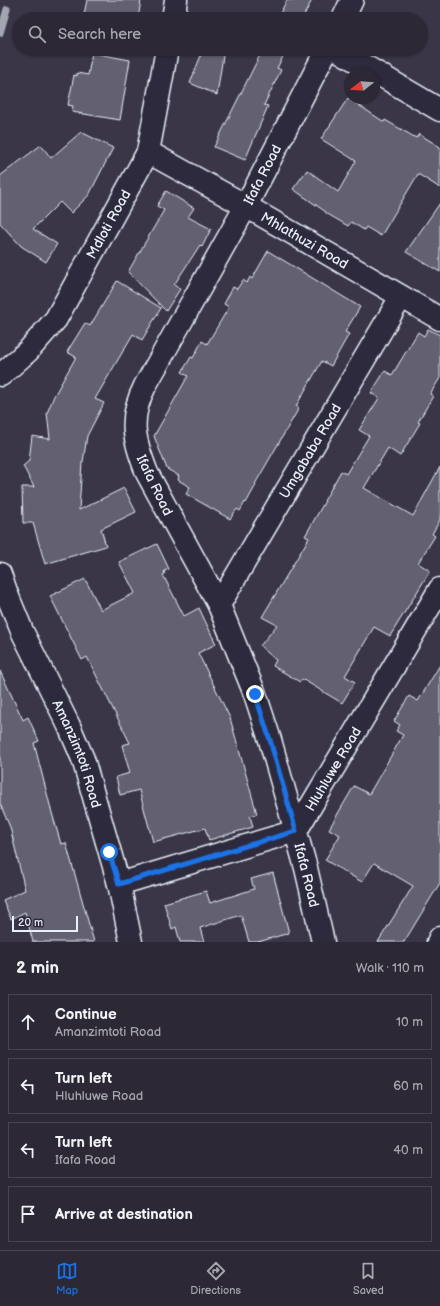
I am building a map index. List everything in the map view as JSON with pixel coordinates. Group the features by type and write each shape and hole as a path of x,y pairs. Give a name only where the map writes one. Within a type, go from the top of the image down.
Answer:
{"street":[{"path":"174,12 176,0"},
{"path":"346,12 352,0"},
{"name":"Mdloti Road","path":"0,375 28,351 56,319 148,152 166,56"},
{"name":"Ifafa Road","path":"323,56 246,206 144,386 134,414 134,430 138,450 147,473 219,605 255,694 296,831 323,942"},
{"path":"348,56 440,110"},
{"name":"Mhlathuzi Road","path":"148,152 246,206 440,319"},
{"name":"Umgababa Road","path":"219,605 401,297"},
{"name":"Amanzimtoti Road","path":"0,574 22,631 69,726 83,759 119,884 131,942"},
{"name":"Hluhluwe Road","path":"296,831 440,589"},
{"path":"119,884 296,831"},
{"path":"438,942 440,938"}],"building":[{"path":"87,0 141,0 139,12 84,12"},
{"path":"287,0 312,0 306,12 281,12"},
{"path":"91,56 108,56 130,60 120,120 72,112 73,106 68,105 74,75 77,76 77,73 88,75"},
{"path":"200,56 223,56 217,95 190,83"},
{"path":"260,56 283,56 277,68 281,70 264,105 268,106 245,160 214,147"},
{"path":"344,104 357,104 384,122 385,120 416,138 419,134 440,147 440,188 418,174 381,236 366,227 364,230 351,222 348,226 326,213 293,189 307,170 338,192 356,161 321,139"},
{"path":"81,132 113,148 89,195 71,213 60,202 33,229 57,244 46,262 21,246 0,223 0,176 41,145 51,158"},
{"path":"166,191 194,208 188,217 211,229 202,247 200,245 174,285 180,289 166,311 128,272 164,210 157,206"},
{"path":"440,203 440,272 406,252"},
{"path":"268,251 360,307 345,332 349,334 331,366 322,361 296,406 299,408 255,484 256,485 246,503 245,502 240,511 237,509 230,519 186,494 190,487 178,480 179,476 167,469 154,436 188,376 182,372 191,357 193,358 202,341 207,344 229,307 224,304 233,287 237,289 243,280 247,283 250,277 252,279"},
{"path":"117,281 161,308 142,340 133,334 95,399 104,403 87,436 82,462 79,510 124,488 136,512 101,529 106,546 45,564 33,523 23,523 22,487 34,487 23,466 29,461 32,436 50,439 47,413 54,396 76,357 67,352 85,323 90,326"},
{"path":"428,329 440,335 440,378 430,394 433,396 418,422 420,423 400,456 388,448 364,488 413,516 440,467 440,520 432,534 435,536 418,563 430,571 390,636 374,627 345,676 355,682 342,703 302,679 300,682 273,666 276,660 260,646 277,625 262,617 309,538 305,536 341,471 346,474 369,436 359,430 379,398 371,393 385,371 392,375 418,332 424,336"},
{"path":"157,544 169,569 164,571 165,574 163,575 184,616 199,608 216,644 198,653 230,718 257,814 250,816 253,827 209,840 205,828 153,842 139,790 120,795 116,777 130,773 122,745 130,743 87,657 82,660 50,596 85,579 101,610 135,593 119,562"},
{"path":"440,665 440,883 404,942 378,942 413,886 374,863 362,882 325,860 340,835 329,829 354,786 369,794 403,735 396,731 400,725 394,721 409,696 418,701"},
{"path":"0,671 23,720 28,717 39,741 34,743 52,813 61,844 66,843 94,942 33,942 25,912 11,919 3,900 25,890 10,827 0,804"},
{"path":"273,873 289,933 258,942 249,942 241,915 200,928 204,942 180,942 176,927 172,929 164,903 206,891 210,903 254,889 251,879"}],"waterway":[{"path":"0,33 7,9"}],"route":[{"path":"109,852 119,884 296,831 255,694"}]}
